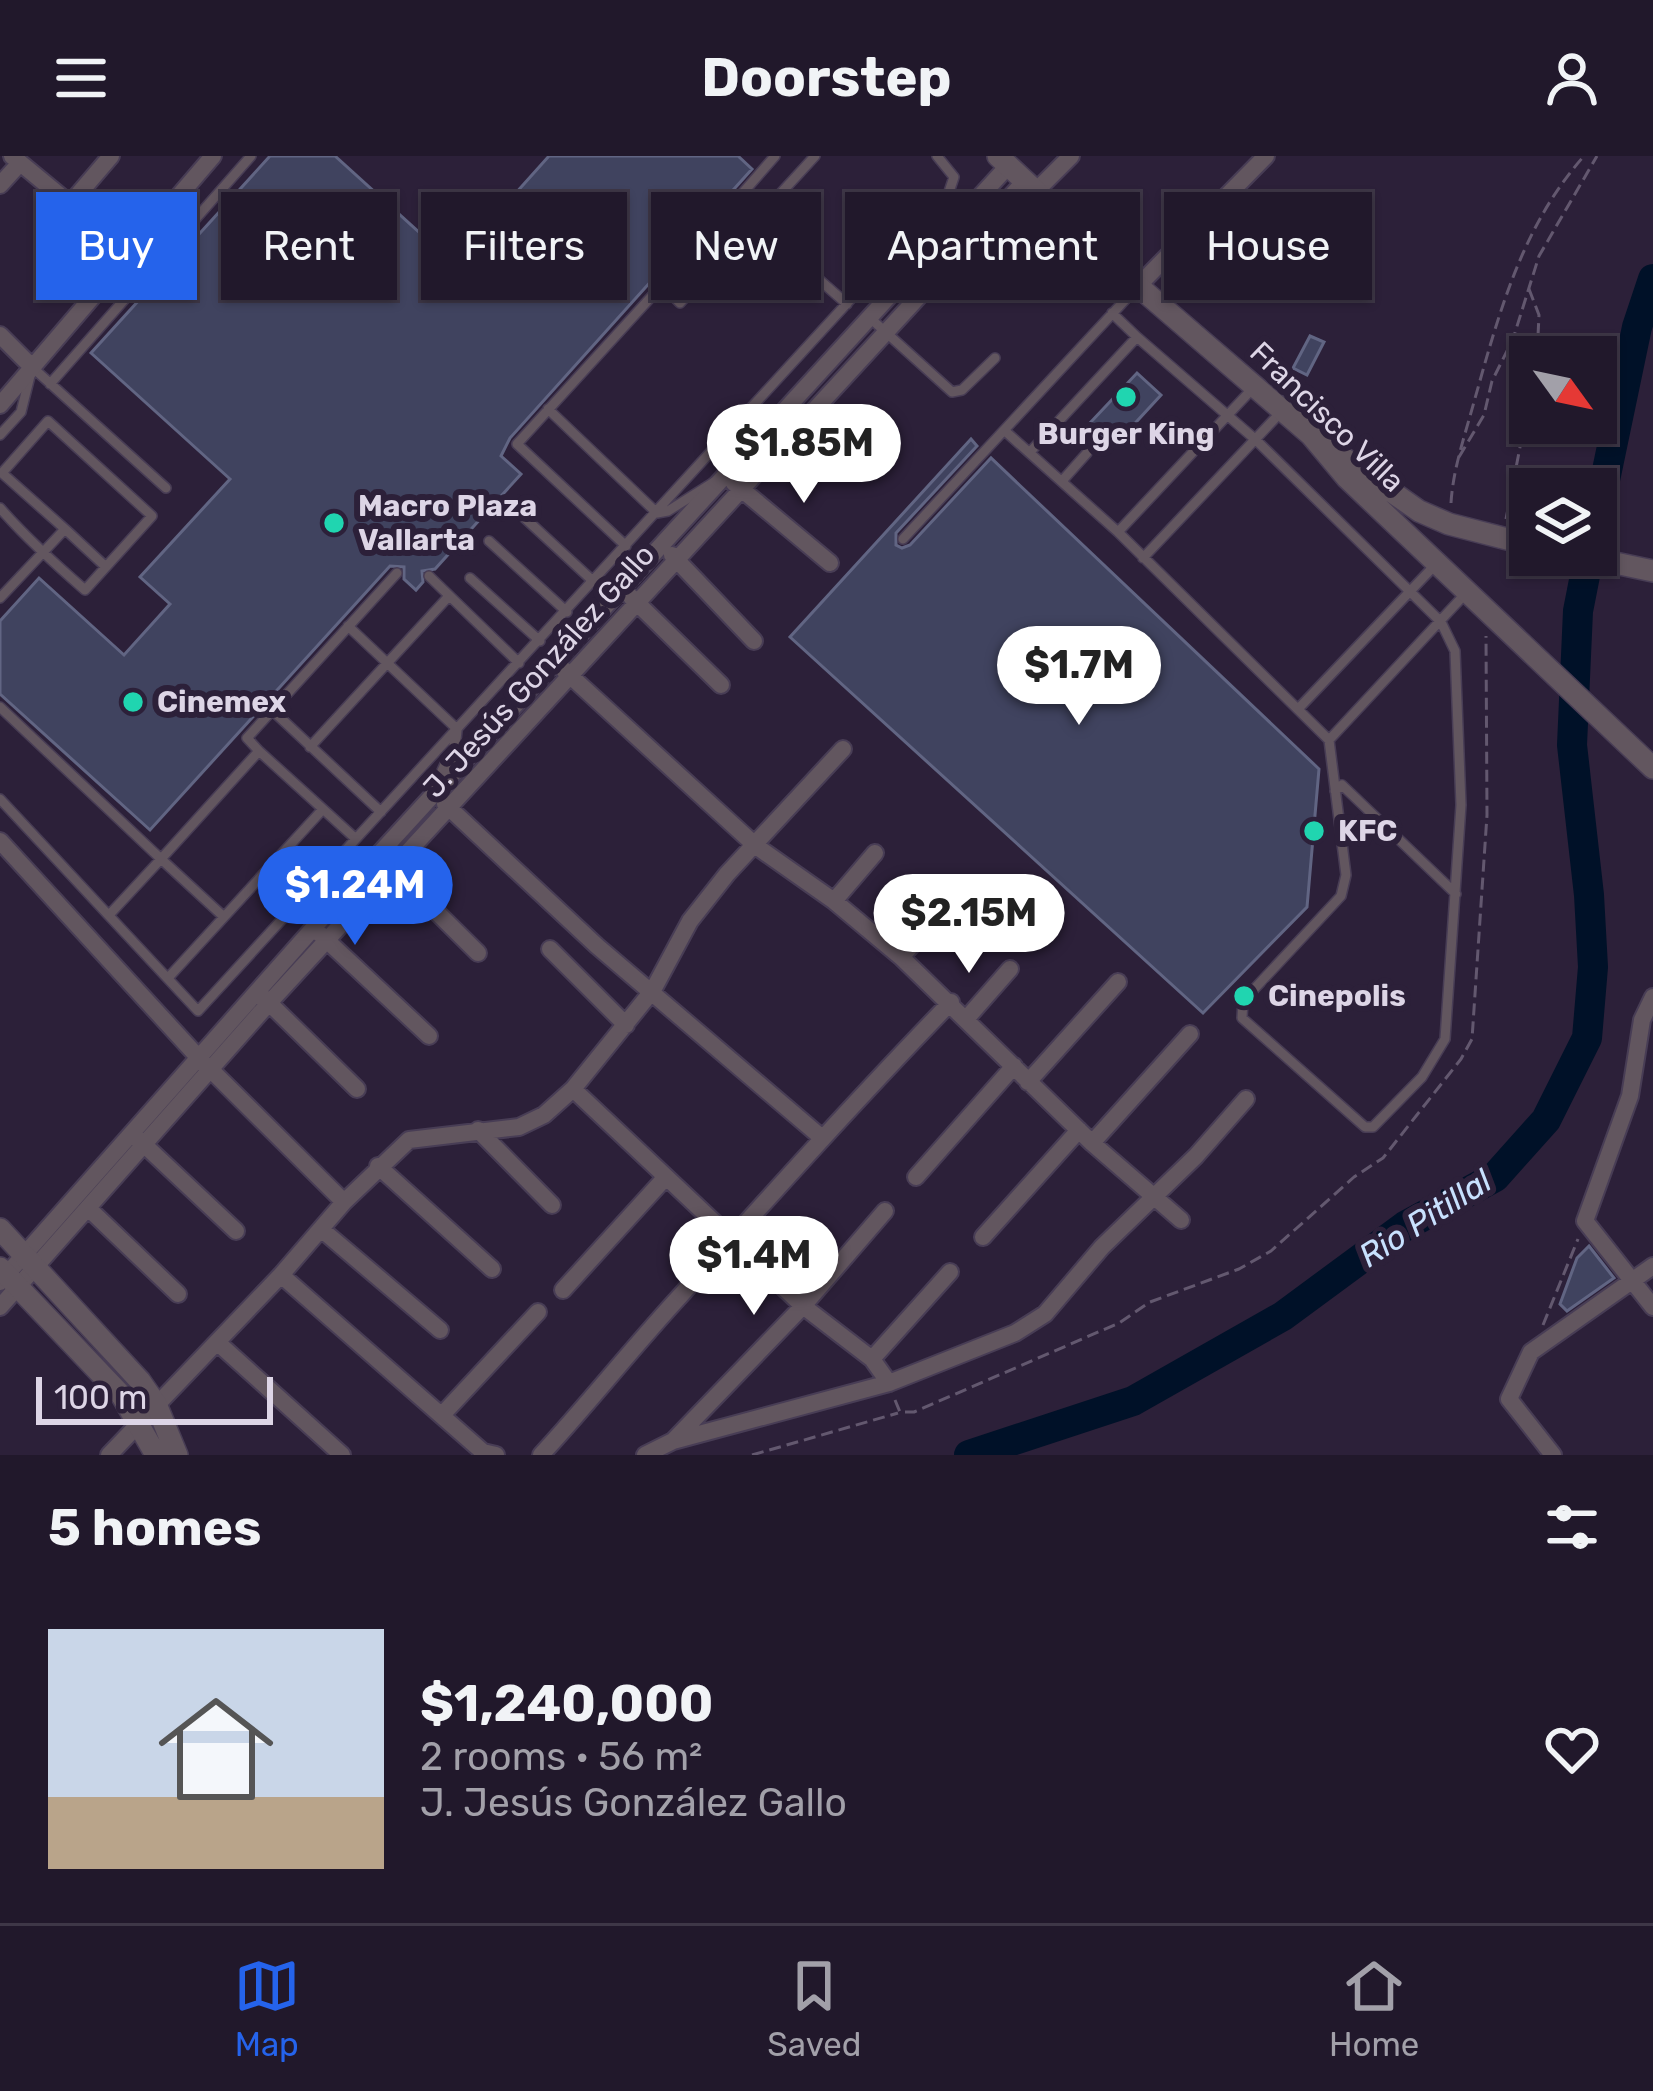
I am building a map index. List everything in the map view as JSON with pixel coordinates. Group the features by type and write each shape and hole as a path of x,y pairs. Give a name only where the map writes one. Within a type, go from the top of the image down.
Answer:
{"street":[{"path":"0,185 16,160 70,204 111,156"},
{"path":"0,404 213,156"},
{"path":"1017,174 1071,156"},
{"path":"1140,284 1266,156"},
{"name":"J. Jesús González Gallo","path":"321,934 379,854 554,662 870,319 1017,174"},
{"name":"J. Jesús González Gallo","path":"30,1259 321,934 394,869 572,677 885,332 1017,174"},
{"name":"Francisco Villa","path":"1140,288 1311,435 1347,478 1645,760"},
{"path":"0,335 32,367"},
{"path":"1311,435 1419,511 1509,540"},
{"path":"725,478 830,563"},
{"path":"663,546 754,641"},
{"path":"1617,563 1653,572"},
{"path":"624,590 721,685"},
{"path":"554,662 755,846 901,957 1085,1136 1181,1220"},
{"path":"109,1455 378,1166 409,1140 519,1126 544,1115 573,1089 653,990 690,921 727,874 842,749"},
{"path":"436,793 597,946 821,1137"},
{"path":"0,841 204,1063 344,1202"},
{"path":"834,902 875,853"},
{"path":"379,854 478,953"},
{"path":"901,957 944,910"},
{"path":"321,934 429,1036"},
{"path":"550,949 626,1025"},
{"path":"967,1018 1010,969"},
{"path":"1028,1082 1118,982"},
{"path":"263,997 357,1089"},
{"path":"1653,997 1630,1096 1585,1221 1653,1306"},
{"path":"541,1455 821,1137 950,1002"},
{"path":"983,1237 1190,1034"},
{"path":"916,1177 1014,1066"},
{"path":"573,1089 803,1306 872,1359 889,1383"},
{"path":"645,1455 673,1441 889,1383 1016,1333 1045,1314 1102,1247 1246,1099"},
{"path":"478,1130 552,1205"},
{"path":"137,1138 236,1231"},
{"name":"J. Jesús González Gallo","path":"0,1307 6,1277 88,1208 137,1138"},
{"path":"378,1166 492,1269"},
{"path":"563,1290 665,1178"},
{"path":"88,1208 178,1294"},
{"path":"673,1441 803,1306 885,1211"},
{"path":"0,1229 157,1404 177,1455"},
{"path":"321,1229 440,1330"},
{"path":"1553,1455 1509,1399 1532,1352 1653,1266"},
{"path":"872,1359 950,1272"},
{"path":"281,1275 483,1452 496,1455"},
{"path":"6,1277 122,1396 156,1455"},
{"path":"442,1415 538,1312"},
{"path":"218,1342 342,1455"}],"lane":[{"path":"50,384 251,156"},
{"path":"743,192 775,156"},
{"path":"781,192 814,156"},
{"path":"0,799 198,1011 949,192 954,177 937,156"},
{"path":"821,281 847,304"},
{"path":"626,546 517,446 651,297"},
{"path":"903,539 1125,300"},
{"path":"1005,430 1118,532 1329,740 1346,875 1340,896 1243,1001 1242,1018 1365,1127 1382,1122 1422,1077 1445,1039 1461,806 1455,651 1441,622 1256,440 1112,313"},
{"path":"870,319 952,392 962,390 995,358"},
{"path":"1030,452 1137,337"},
{"path":"0,435 21,412 32,367 166,488"},
{"path":"1118,532 1254,387"},
{"path":"548,409 656,513"},
{"path":"1143,558 1282,410"},
{"path":"0,508 85,590 106,567 152,516 48,421 2,473 106,567"},
{"path":"1062,481 1087,453"},
{"path":"656,513 668,511 696,490 725,478"},
{"path":"515,509 594,582"},
{"path":"0,518 21,532"},
{"path":"0,598 64,530"},
{"path":"489,541 567,612"},
{"path":"1299,708 1437,563"},
{"path":"356,838 247,738 397,573"},
{"path":"429,576 519,663"},
{"path":"470,578 540,641"},
{"path":"1329,740 1467,592"},
{"path":"310,747 449,596"},
{"path":"348,626 457,728 457,740 440,772 436,793"},
{"path":"0,707 224,917"},
{"path":"272,710 381,812"},
{"path":"109,915 260,751"},
{"path":"1335,791 1342,784 1456,894"},
{"path":"167,978 323,808"}],"path":[{"path":"1449,524 1458,459 1516,267 1555,188 1584,156"},
{"path":"1458,459 1484,415 1492,381 1513,339 1556,223 1597,156"},
{"path":"1529,288 1539,314 1538,336"},
{"path":"1502,539 1521,444"},
{"path":"752,1455 914,1412 1119,1323 1150,1302 1239,1269 1271,1251 1383,1158"},
{"path":"1532,1352 1585,1221"},
{"path":"889,1383 900,1412"}],"building":[{"name":"Macro Plaza Vallarta","path":"270,156 335,156 375,192 237,192"},
{"name":"Macro Plaza Vallarta","path":"549,156 738,156 752,169 731,192 651,192 651,281 510,438 501,456 521,474 435,569 422,571 423,582 416,590 404,579 404,567 390,566 150,830 0,694 0,621 39,578 124,655 170,604 140,577 230,479 91,353 139,300 197,300 197,236 221,210 221,300 397,300 397,212 421,234 421,300 627,300 627,192 517,192"},
{"path":"1310,336 1324,342 1307,375 1293,368"},
{"path":"1137,373 1161,395 1114,446 1090,423"},
{"path":"971,439 977,446 896,533 896,545 910,545 991,458 1319,769 1307,907 1203,1013 790,637"},
{"path":"1589,1246 1614,1278 1567,1311 1560,1304 1577,1258"}],"waterway":[{"name":"Rio Pitillal","path":"1608,468 1637,327 1653,279"},
{"name":"Rio Pitillal","path":"969,1455 1133,1401 1283,1316 1405,1226 1495,1177 1546,1120 1587,1038 1593,967 1572,745 1578,611 1585,576"}],"place":[{"name":"Burger King","path":"1126,397"},
{"name":"Macro Plaza Vallarta","path":"334,523"},
{"name":"Cinemex","path":"133,702"},
{"name":"KFC","path":"1314,831"},
{"name":"Cinepolis","path":"1244,996"}]}
